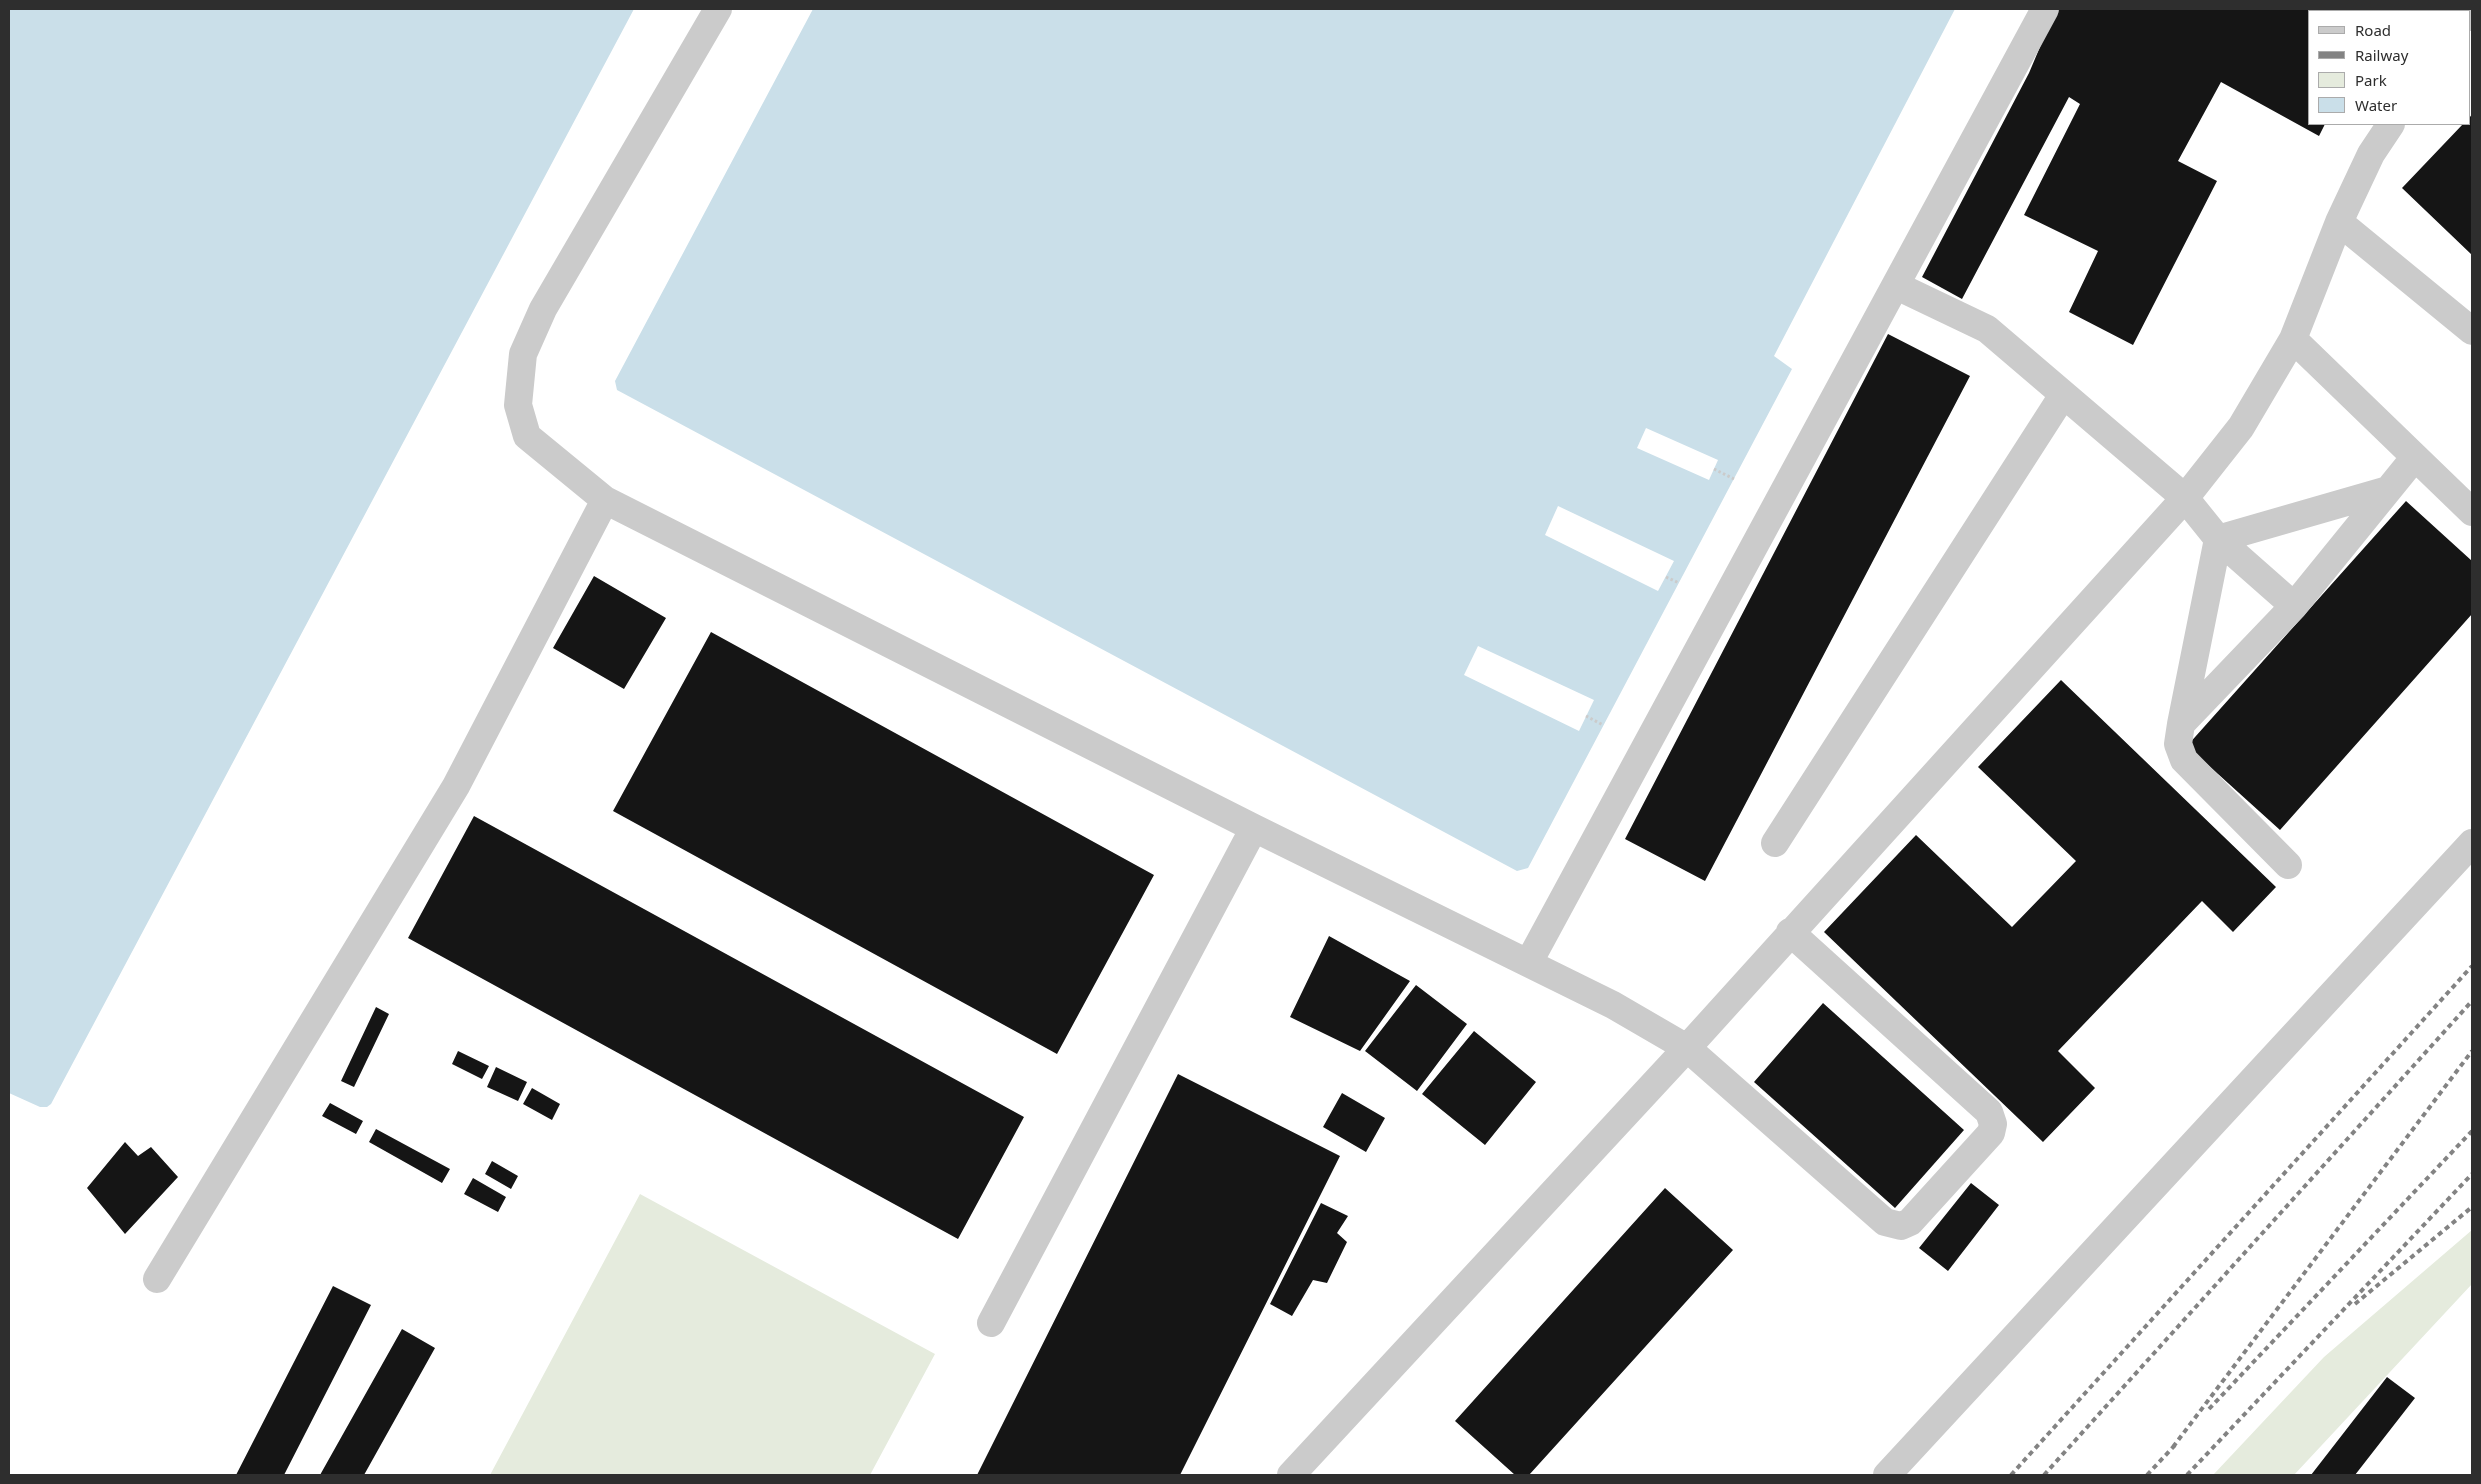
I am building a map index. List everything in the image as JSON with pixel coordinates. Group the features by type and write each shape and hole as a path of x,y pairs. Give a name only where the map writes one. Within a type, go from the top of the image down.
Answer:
{"street":[{"path":"718,9 543,309 523,354 518,405 526,436 605,500 1254,828 1613,1004 1686,1048 1885,1222 1901,1226 1910,1222 1992,1133 1993,1124 1989,1112 1790,932"},
{"path":"1529,962 2045,9"},
{"path":"1291,1475 1686,1048 2184,498 2241,427 2293,339 2339,222 2371,154 2390,125"},
{"path":"2339,222 2472,331"},
{"path":"1896,286 1987,329 2184,498 2218,539 2294,606"},
{"path":"2293,339 2472,512"},
{"path":"1775,843 2063,395"},
{"path":"2181,724 2294,606 2415,457"},
{"path":"2218,539 2388,490"},
{"path":"157,1280 456,786 605,500"},
{"path":"2218,539 2178,744 2184,760 2288,865"},
{"path":"991,1323 1254,828"},
{"path":"1887,1475 2472,843"}],"path":[{"path":"1714,469 1734,479"},
{"path":"1666,577 1679,583"},
{"path":"1586,716 1603,726"}],"green space":[{"path":"640,1194 935,1354 870,1475 490,1475"},
{"path":"2472,1230 2472,1284 2294,1475 2213,1475 2324,1357"}],"water":[{"path":"9,9 634,9 51,1104 47,1107 40,1107 9,1093"},
{"path":"813,9 1955,9 1774,356 1792,369 1528,868 1517,871 617,390 615,381"}],"pier":[{"path":"1646,428 1718,460 1709,480 1637,448"},
{"path":"1558,506 1674,561 1658,591 1545,535"},
{"path":"1478,646 1594,700 1579,731 1464,675"}],"building":[{"path":"2056,9 2388,9 2308,10 2308,125 2324,125 2319,136 2221,82 2178,161 2217,181 2133,345 2069,312 2098,251 2024,215 2080,104 2069,97 1962,299 1922,277 2029,73"},
{"path":"2472,114 2472,255 2402,188 2462,125 2471,125"},
{"path":"1888,334 1970,376 1705,881 1625,839"},
{"path":"2406,501 2472,561 2472,614 2280,830 2187,746"},
{"path":"594,576 666,618 624,689 553,648"},
{"path":"711,632 1154,875 1057,1054 613,811"},
{"path":"2061,680 2276,887 2233,932 2202,901 2058,1051 2095,1088 2043,1142 1824,932 1916,835 2012,927 2076,861 1978,767"},
{"path":"474,816 1024,1117 958,1239 408,938"},
{"path":"1329,936 1410,981 1360,1051 1290,1017"},
{"path":"1416,985 1467,1024 1417,1091 1365,1051"},
{"path":"1823,1003 1964,1130 1895,1208 1754,1082"},
{"path":"376,1007 389,1014 354,1087 341,1081"},
{"path":"1474,1031 1536,1082 1485,1145 1422,1094"},
{"path":"458,1051 489,1066 482,1079 452,1064"},
{"path":"496,1067 527,1082 518,1101 487,1087"},
{"path":"1178,1074 1340,1156 1180,1475 977,1475"},
{"path":"532,1088 560,1104 552,1120 523,1104"},
{"path":"1342,1093 1385,1118 1366,1152 1323,1127"},
{"path":"330,1103 363,1121 356,1134 322,1116"},
{"path":"376,1129 450,1169 442,1183 369,1142"},
{"path":"125,1142 138,1156 151,1147 178,1177 125,1234 87,1188"},
{"path":"492,1161 518,1176 511,1189 485,1174"},
{"path":"473,1178 506,1197 498,1212 464,1194"},
{"path":"1971,1183 1999,1205 1948,1271 1919,1248"},
{"path":"1665,1188 1733,1250 1529,1475 1515,1475 1455,1421"},
{"path":"1321,1203 1348,1216 1337,1233 1347,1242 1327,1283 1313,1280 1292,1316 1270,1304"},
{"path":"333,1286 371,1305 284,1475 236,1475"},
{"path":"402,1329 435,1348 364,1475 320,1475"},
{"path":"2387,1377 2415,1398 2355,1475 2311,1475"}],"railway":[{"path":"2011,1475 2472,966"},
{"path":"2044,1475 2472,1001"},
{"path":"2173,1447 2472,1051"},
{"path":"2209,1409 2472,1131"},
{"path":"2187,1475 2472,1174"},
{"path":"2355,1304 2472,1207"},
{"path":"2147,1475 2177,1443"}]}
